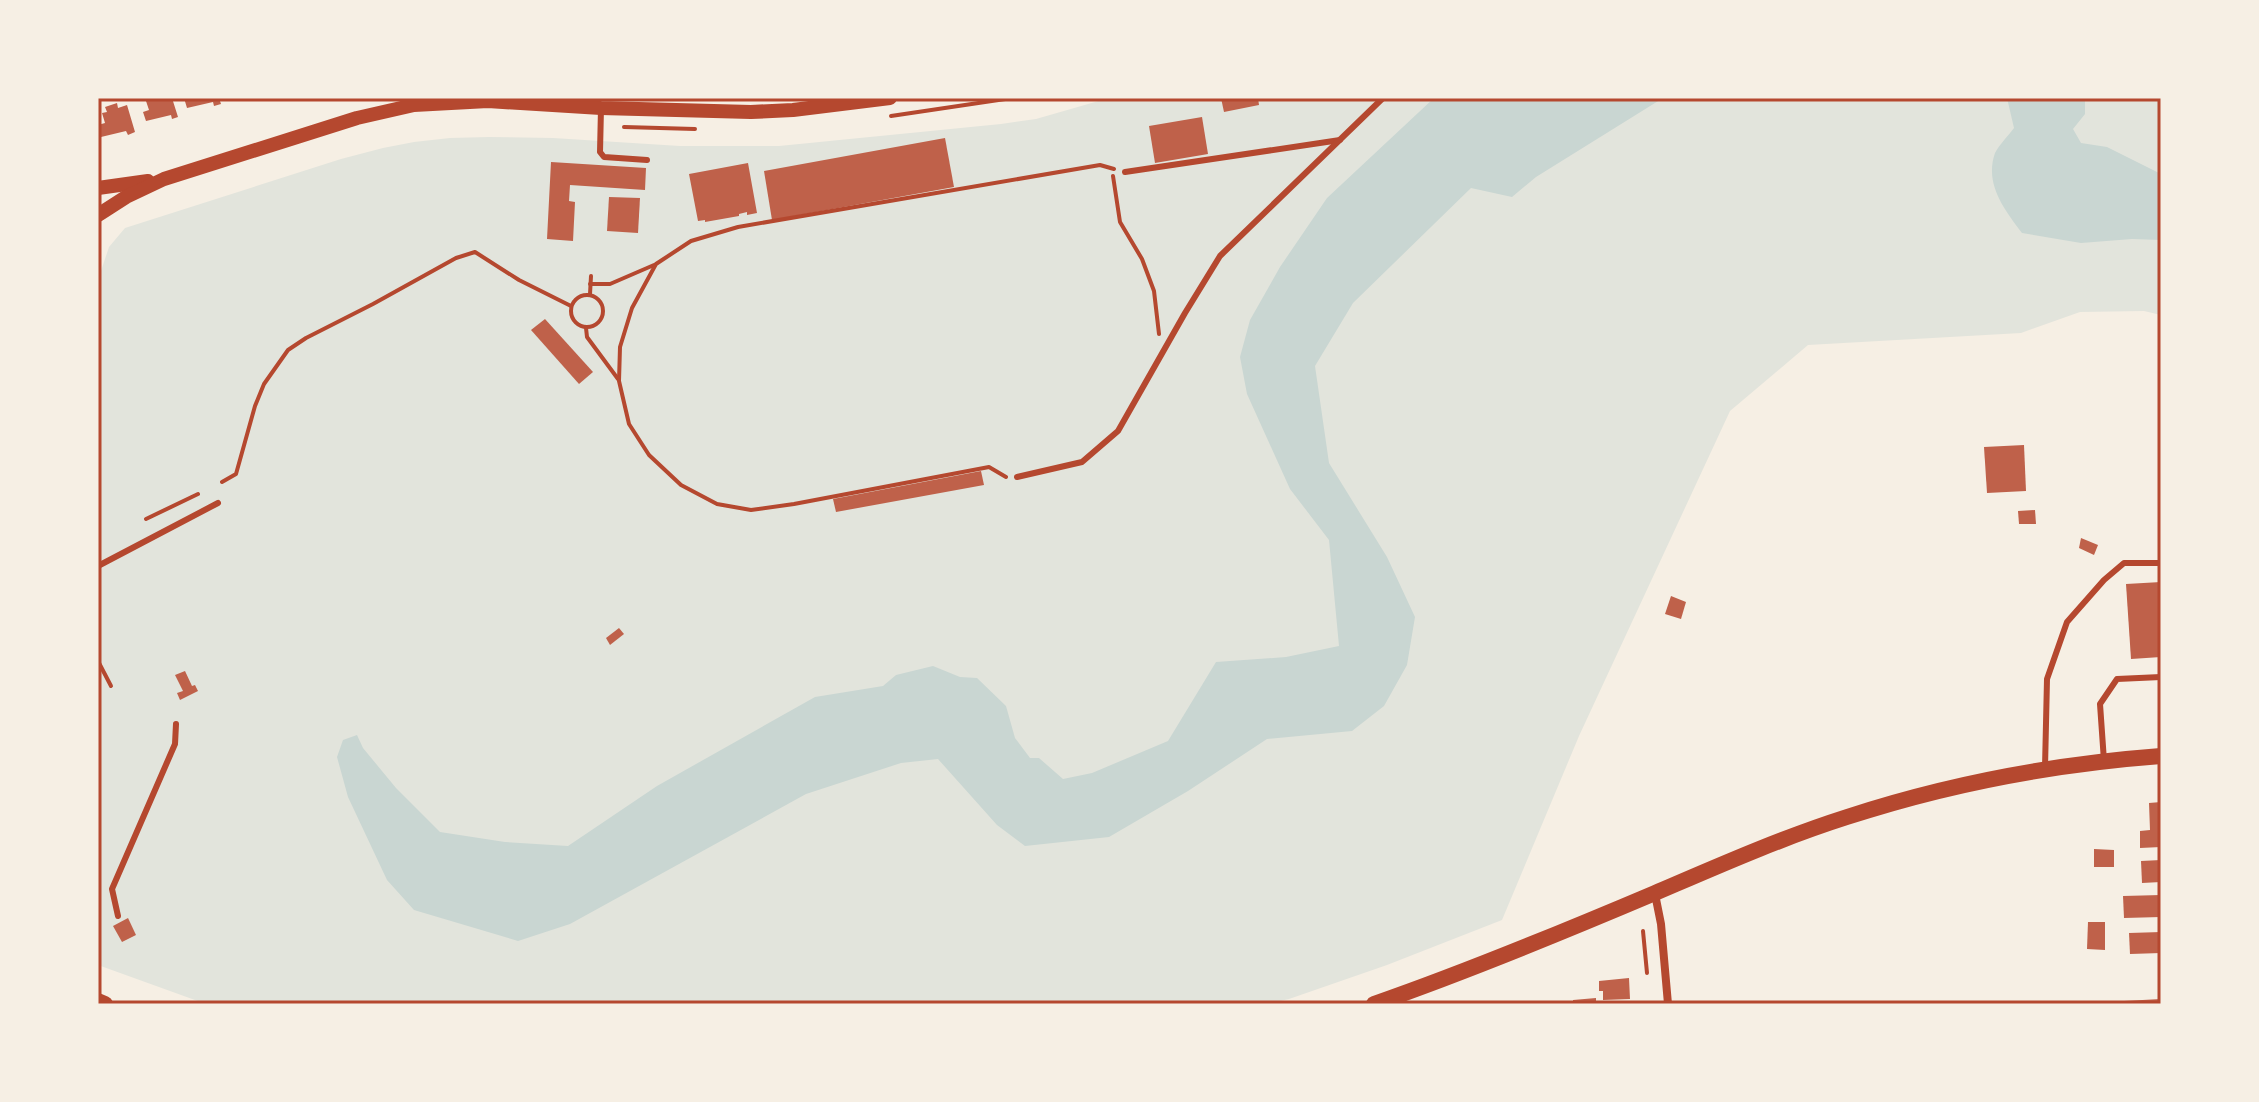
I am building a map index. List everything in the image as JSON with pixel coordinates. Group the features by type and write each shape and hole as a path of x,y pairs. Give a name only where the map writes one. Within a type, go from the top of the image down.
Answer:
{"main road":[{"path":"1374,1004 1399,1000 1725,862 1847,817 1938,791 2045,770 2161,756"},
{"path":"98,1001 105,1004"}],"street":[{"path":"98,215 164,179 393,103 488,101 725,111 890,98"},
{"path":"98,188 164,179"},
{"path":"1654,893 1661,924 1668,1004"}],"lane":[{"path":"1017,477 1082,462 1118,431 1220,256 1383,98"},
{"path":"601,108 600,152 604,157 647,160"},
{"path":"1125,172 1340,140"},
{"path":"98,566 218,503"},
{"path":"2045,770 2047,679 2067,622 2104,580 2124,563 2161,563"},
{"path":"2104,761 2100,704 2117,679 2161,677"},
{"path":"118,916 112,889 175,744 176,724"}],"path":[{"path":"878,117 1012,98"},
{"path":"601,126 698,129"},
{"path":"590,284 610,284 656,264 691,241 738,227 1100,165 1125,172"},
{"path":"1112,168 1120,222 1142,259 1154,291 1164,351"},
{"path":"222,482 236,474 264,384 288,350 456,258 475,252 519,280 571,306"},
{"path":"656,264 632,308 620,347 619,381 629,424 649,455 681,485 717,504 751,510 989,467 1003,477 1017,477"},
{"path":"590,295 591,276"},
{"path":"590,295 600,301 603,313 598,323 586,328 575,323 571,306 578,297 590,295"},
{"path":"586,328 587,337 619,381"},
{"path":"146,519 198,494"},
{"path":"98,661 111,686"},
{"path":"1643,931 1647,973"}],"shaded area":[{"path":"1109,98 2161,98 2161,315 2144,311 2080,312 2021,333 1808,345 1730,411 1579,736 1502,920 1289,999 1267,1004 206,1004 98,965 98,280 109,247 125,228 341,159 414,142 489,137 680,146 779,146 1036,119"},
{"path":"1434,98 1663,98 1536,177 1512,197 1471,188 1353,303 1315,366 1329,463 1387,557 1415,617 1407,665 1384,706 1352,731 1267,739 1188,791 1109,837 1025,846 997,825 938,759 901,763 806,794 570,924 518,941 414,910 387,880 348,797 337,757 343,740 357,735 363,748 396,788 440,832 505,842 568,846 657,786 815,697 883,686 896,675 933,666 960,677 977,678 1006,706 1015,738 1030,758 1039,758 1063,779 1092,773 1168,741 1216,662 1286,657 1339,646 1329,540 1290,489 1247,394 1240,357 1250,320 1280,267 1327,198"},
{"path":"2007,98 2085,98 2085,114 2073,129 2081,143 2107,147 2161,174 2161,240 2081,243 2022,233 1998,196 1992,175 1995,153 2014,128"}],"building":[{"path":"145,98 172,98 178,117 172,119 171,115 146,121 143,112 149,110"},
{"path":"184,98 219,98 221,104 214,106 213,102 187,108"},
{"path":"1221,98 1258,98 1259,105 1224,112"},
{"path":"117,103 118,108 127,105 135,132 101,137 98,125 105,123 102,113 107,112 105,107"},
{"path":"1202,117 1208,154 1155,163 1149,126"},
{"path":"945,138 954,187 772,220 764,171"},
{"path":"551,162 646,168 645,190 570,185 569,201 575,202 573,241 547,239"},
{"path":"748,163 757,213 698,221 689,174"},
{"path":"609,197 640,198 638,233 607,231"},
{"path":"545,319 593,372 579,384 531,330"},
{"path":"2024,445 2026,491 1987,493 1984,447"},
{"path":"981,471 984,485 836,512 833,499"},
{"path":"2035,510 2036,524 2019,524 2018,511"},
{"path":"2081,538 2098,545 2094,555 2079,548"},
{"path":"2161,582 2161,657 2131,659 2126,584"},
{"path":"1671,596 1686,602 1681,619 1665,614"},
{"path":"619,628 624,634 610,645 606,638"},
{"path":"185,671 198,691 180,700 177,693 183,691 175,675"},
{"path":"2161,802 2161,847 2140,848 2140,831 2150,830 2149,803"},
{"path":"2094,849 2114,850 2114,867 2094,867"},
{"path":"2161,860 2161,882 2142,883 2141,861"},
{"path":"2161,895 2161,917 2124,918 2123,896"},
{"path":"128,918 136,935 122,942 113,926"},
{"path":"2088,922 2105,922 2105,950 2087,949"},
{"path":"2161,932 2161,953 2130,954 2129,933"},
{"path":"1629,978 1630,999 1603,1000 1599,981"},
{"path":"1596,998 1596,1004 1573,1004 1573,1000"},
{"path":"2161,999 2161,1004 2124,1004 2124,1001"}]}
